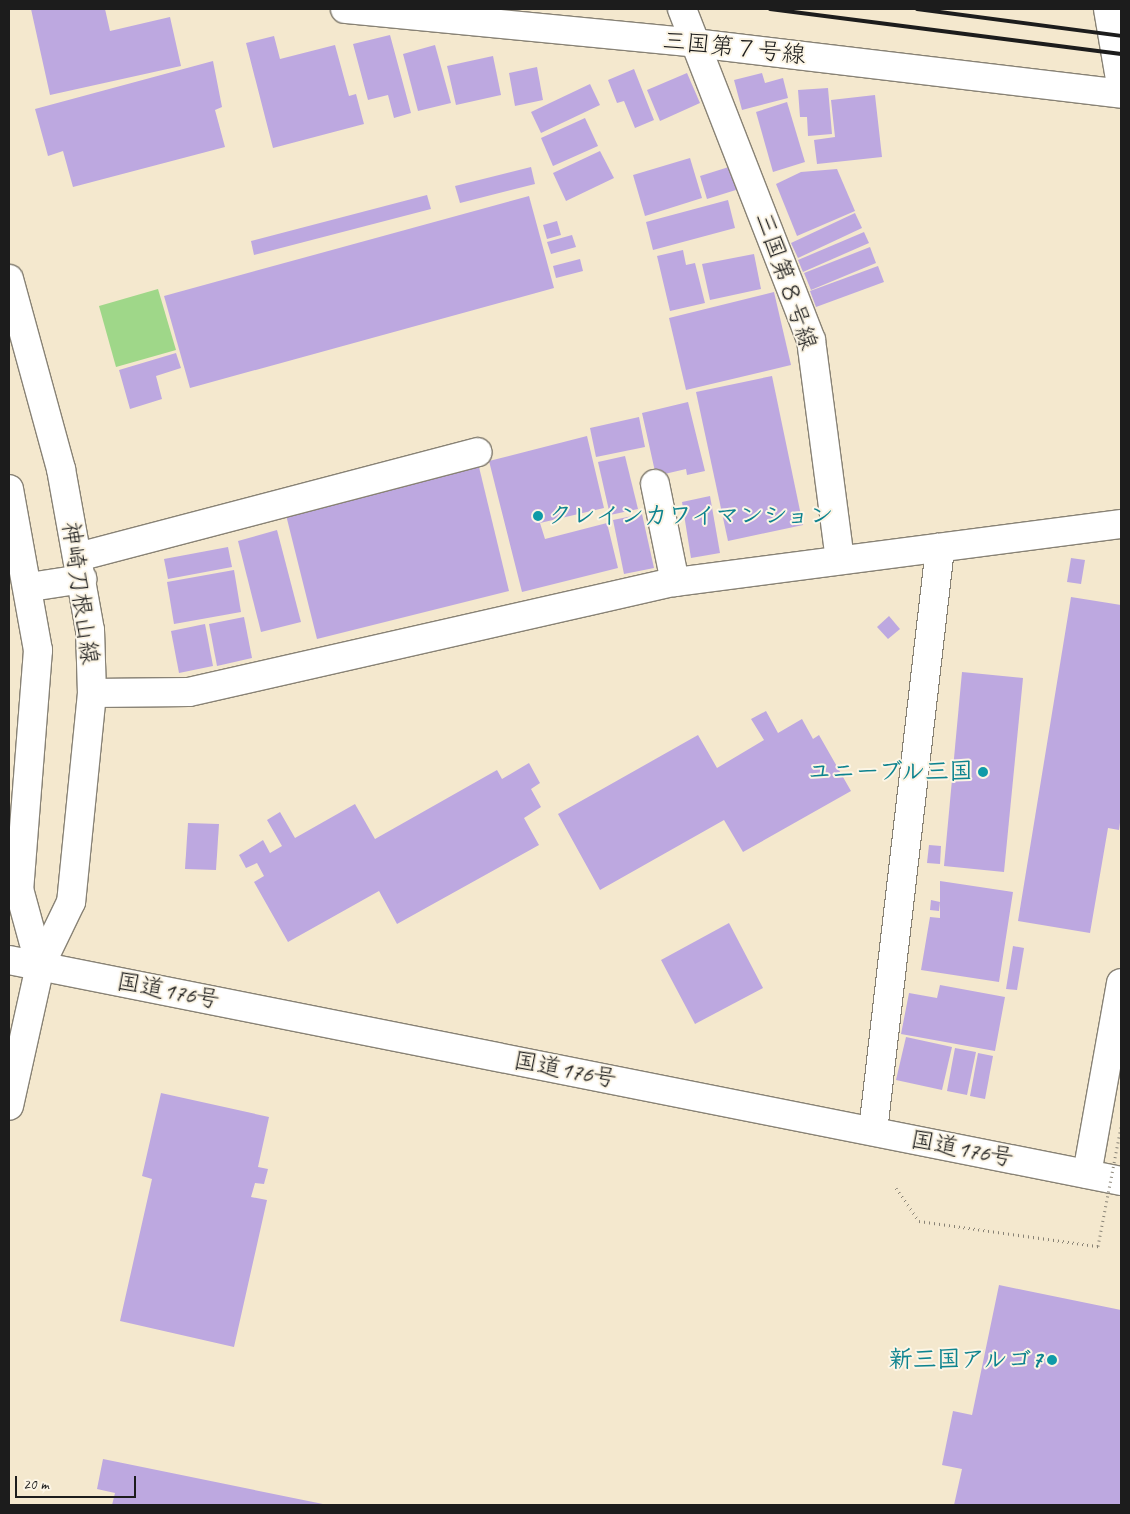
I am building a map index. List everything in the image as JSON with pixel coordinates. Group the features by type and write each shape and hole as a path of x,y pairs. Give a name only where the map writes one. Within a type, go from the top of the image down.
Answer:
{"main road":[{"name":"三国第７号線","path":"345,9 694,43 1121,94"},
{"name":"三国第８号線","path":"682,9 811,340 840,559"},
{"path":"1108,9 1121,85"},
{"name":"神崎刀根山線","path":"9,279 61,469 80,568 92,693 71,902 40,966 9,1106"},
{"path":"30,588 80,568 477,452"},
{"path":"655,484 675,582"},
{"name":"神崎刀根山線","path":"9,489 30,588 38,650 19,888 40,966"},
{"path":"92,693 189,692 675,582 840,559 1121,524"},
{"path":"873,1131 940,548"},
{"name":"国道176号","path":"9,960 1121,1181"},
{"path":"1087,1174 1121,983"}],"path":[{"path":"896,1188 918,1221 1098,1246 1121,1127"}],"green space":[{"path":"158,289 176,350 116,367 99,306"}],"building":[{"path":"31,9 105,9 110,31 170,17 181,66 50,95"},
{"path":"390,35 411,113 394,118 388,95 368,100 353,44"},
{"path":"274,36 280,59 335,45 349,96 356,94 364,124 273,148 246,43"},
{"path":"435,45 451,103 418,111 403,54"},
{"path":"493,56 501,95 456,105 447,66"},
{"path":"213,61 222,107 215,110 225,147 73,187 63,151 48,156 35,109"},
{"path":"537,67 543,100 515,106 509,73"},
{"path":"634,69 654,120 635,128 624,101 617,103 608,80"},
{"path":"687,73 700,103 660,121 647,90"},
{"path":"762,73 765,83 783,78 788,98 742,110 734,80"},
{"path":"590,84 600,105 541,133 531,112"},
{"path":"828,88 832,134 808,136 807,117 800,117 798,90"},
{"path":"875,95 882,157 817,164 814,140 835,137 831,100"},
{"path":"787,102 805,162 773,172 756,112"},
{"path":"585,118 598,146 553,166 541,138"},
{"path":"600,151 614,178 566,201 553,173"},
{"path":"690,158 702,198 645,216 633,175"},
{"path":"732,166 739,189 707,199 700,176"},
{"path":"531,167 535,184 460,203 455,186"},
{"path":"837,169 855,211 797,236 776,184 801,172"},
{"path":"427,195 431,209 254,255 251,241"},
{"path":"529,196 554,288 190,388 164,296"},
{"path":"728,200 735,228 653,250 646,222"},
{"path":"855,213 862,228 798,258 791,243"},
{"path":"557,221 561,235 547,239 543,225"},
{"path":"864,232 869,243 803,272 798,260"},
{"path":"572,235 576,247 551,254 547,242"},
{"path":"870,247 876,263 811,290 804,273"},
{"path":"683,250 686,265 695,263 705,303 670,311 657,256"},
{"path":"754,254 761,289 710,300 702,264"},
{"path":"580,259 583,271 556,278 553,266"},
{"path":"878,266 884,282 816,307 810,291"},
{"path":"774,292 791,365 686,390 669,318"},
{"path":"176,353 181,368 156,376 162,399 130,409 119,370"},
{"path":"772,376 803,525 728,541 696,392"},
{"path":"688,402 705,471 687,475 686,469 656,476 642,413"},
{"path":"639,417 645,447 596,457 590,428"},
{"name":"クレインカワイマンション","path":"587,436 604,508 540,523 545,539 607,523 618,568 522,592 489,461"},
{"path":"625,456 638,509 610,515 598,462"},
{"path":"479,467 509,591 317,639 286,515"},
{"path":"710,496 720,553 691,558 682,502"},
{"path":"642,514 654,568 624,574 613,520"},
{"path":"277,530 301,622 261,632 238,541"},
{"path":"228,547 232,567 168,579 164,559"},
{"path":"1071,558 1085,560 1081,584 1067,582"},
{"path":"234,570 241,612 174,624 167,582"},
{"path":"1071,597 1121,605 1121,815 1119,830 1108,828 1090,933 1018,921"},
{"path":"889,616 900,629 888,639 877,627"},
{"path":"244,617 252,658 217,666 209,624"},
{"path":"205,624 213,666 179,673 171,631"},
{"name":"ユニーブル三国","path":"962,672 1023,678 1004,872 944,866"},
{"path":"766,711 778,733 802,719 813,739 819,735 851,791 743,852 724,820 600,890 558,814 698,735 717,768 764,740 751,719"},
{"path":"529,763 540,783 531,789 541,807 524,818 539,845 397,924 379,891 288,942 254,882 264,876 257,863 246,868 239,855 263,840 270,853 282,846 267,820 280,812 295,838 355,804 375,839 497,770 502,779"},
{"path":"188,823 219,824 216,870 185,869"},
{"path":"929,845 941,846 940,864 927,863"},
{"path":"940,881 1013,892 999,982 921,970 930,917 940,918"},
{"path":"931,900 940,902 939,911 930,910"},
{"path":"729,923 763,988 695,1024 661,960"},
{"path":"1013,946 1024,948 1017,990 1006,989"},
{"path":"940,985 1005,997 995,1051 901,1034 909,993 937,998"},
{"path":"906,1037 952,1047 942,1090 896,1080"},
{"path":"955,1048 976,1052 967,1095 947,1091"},
{"path":"978,1053 993,1056 985,1099 970,1096"},
{"path":"161,1093 269,1117 258,1167 268,1169 264,1184 255,1183 251,1197 267,1200 234,1347 120,1321 152,1179 142,1176"},
{"name":"新三国アルゴ7","path":"999,1285 1121,1310 1121,1505 954,1505 962,1469 942,1465 953,1411 972,1415"},
{"path":"103,1459 323,1505 112,1505 115,1493 97,1489"}],"railway":[{"path":"770,9 1121,54"},
{"path":"917,9 1121,36"}],"place":[{"name":"クレインカワイマンション","path":"538,516"},
{"name":"ユニーブル三国","path":"983,772"},
{"name":"新三国アルゴ7","path":"1052,1360"}]}
